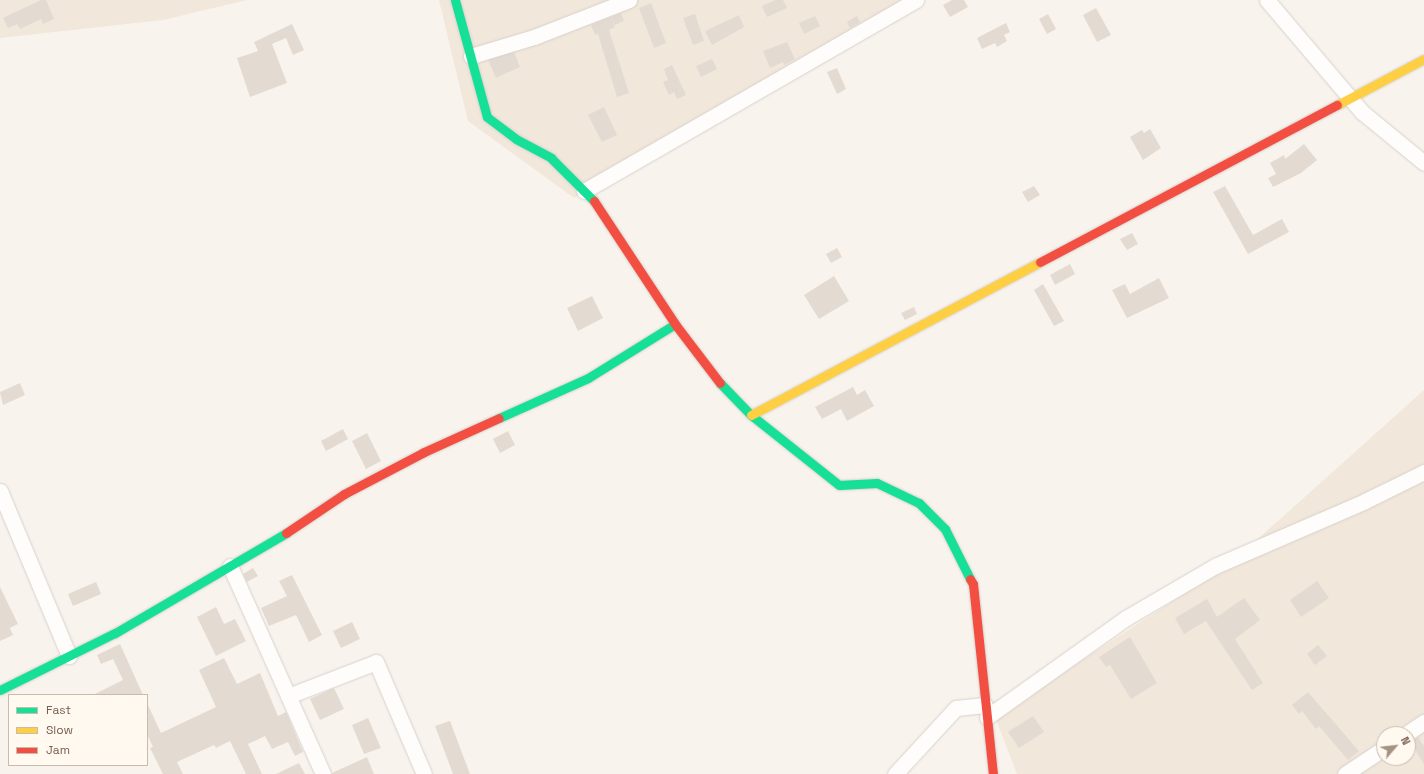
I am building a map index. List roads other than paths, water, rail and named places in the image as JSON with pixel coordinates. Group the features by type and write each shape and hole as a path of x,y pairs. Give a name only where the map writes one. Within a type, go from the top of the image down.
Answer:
{"street":[{"path":"455,0 488,118 516,139 551,158 601,208 675,324 719,382 751,415 839,485 877,483 919,503 945,529 973,584 993,774"},
{"path":"471,56 534,36 629,0"},
{"path":"584,191 916,0"},
{"path":"1267,0 1362,112 1424,163"},
{"path":"751,415 1424,59"},
{"path":"0,690 114,634 230,566 261,550 344,494 424,452 588,378 675,324"},
{"path":"895,774 956,708 986,711 1126,618 1215,566 1365,501 1424,472"},
{"path":"0,491 69,656"},
{"path":"230,566 323,774"},
{"path":"288,696 376,662 424,774"},
{"path":"1344,774 1376,753"}]}
